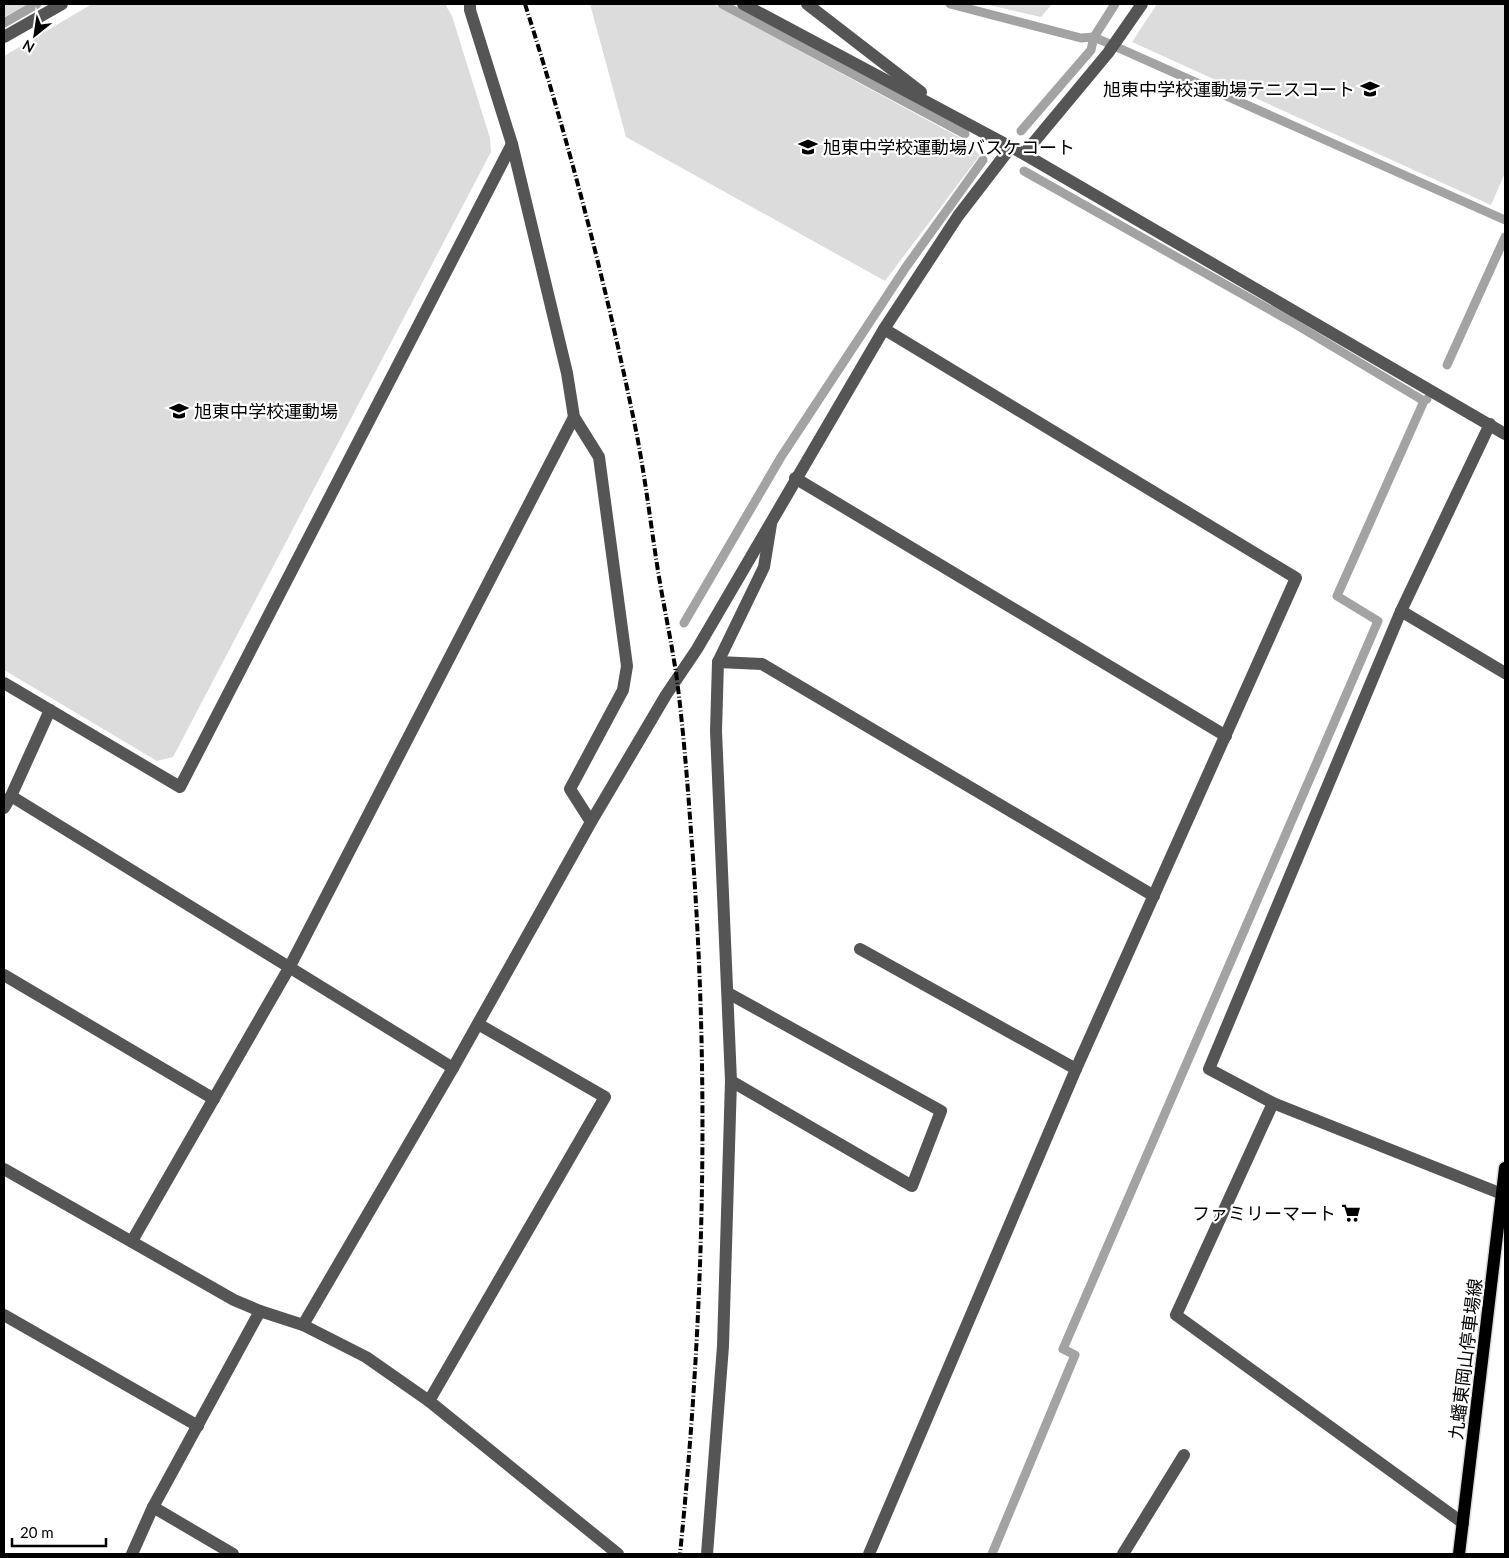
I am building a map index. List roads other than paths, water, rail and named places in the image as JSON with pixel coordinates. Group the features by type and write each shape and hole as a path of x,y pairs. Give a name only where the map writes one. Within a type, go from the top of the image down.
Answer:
{"main road":[{"name":"九蟠東岡山停車場線","path":"1459,1554 1505,1168"}],"street":[{"path":"4,37 62,4"},
{"path":"470,4 470,10 512,144 567,373 574,417 599,457 627,666 623,690 570,789 591,822"},
{"path":"742,4 1024,154 1505,434"},
{"path":"807,4 953,116"},
{"path":"1024,154 1108,53 1142,4"},
{"path":"4,683 180,786 512,144"},
{"path":"303,1325 453,1068 591,822 666,695 697,649 795,478 884,330 958,216 1011,147"},
{"path":"869,1554 1076,1069 1296,578 884,330"},
{"path":"132,1241 289,968 574,417"},
{"path":"1490,424 1401,611 1209,1069 1273,1103 1502,1194"},
{"path":"795,478 1226,736"},
{"path":"707,1554 723,1346 731,1081 716,731 718,662 764,567 773,516"},
{"path":"1401,611 1505,673"},
{"path":"718,662 762,664 1154,896"},
{"path":"4,808 50,710"},
{"path":"11,796 453,1068"},
{"path":"860,949 1076,1069"},
{"path":"4,975 214,1099"},
{"path":"728,993 941,1111 912,1186 731,1081"},
{"path":"430,1401 605,1097 478,1024"},
{"path":"1273,1103 1176,1315 1463,1523"},
{"path":"4,1169 234,1300 303,1325 366,1357 430,1401 606,1549 618,1554"},
{"path":"132,1554 153,1507 260,1311"},
{"path":"4,1315 198,1426"},
{"path":"1123,1554 1184,1455"},
{"path":"153,1507 233,1554"}],"waterway":[{"path":"4,23 37,4"},
{"path":"722,4 965,134"},
{"path":"950,4 1081,38 1094,37 1505,220"},
{"path":"1021,131 1091,50 1094,37 1115,4"},
{"path":"684,623 781,457 906,267 983,160"},
{"path":"1024,171 1290,321 1424,401"},
{"path":"1447,365 1505,237"},
{"path":"992,1554 1075,1355 1063,1349 1378,621 1337,596 1424,401 1427,399"}],"railway":[{"path":"525,4 570,157 622,364 640,455 675,666 682,721 698,934 701,1023 702,1200 695,1377 680,1554"}],"place":[{"name":"旭東中学校運動場テニスコート","path":"1370,89"},
{"name":"旭東中学校運動場バスケコート","path":"808,147"},
{"name":"旭東中学校運動場","path":"179,411"},
{"name":"ファミリーマート","path":"1351,1213"}]}
